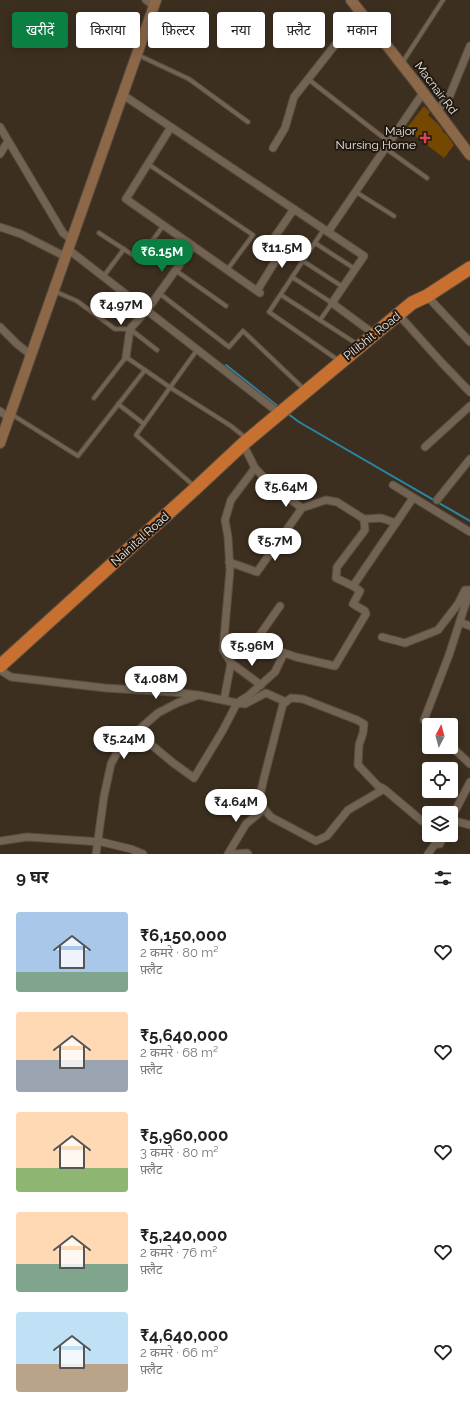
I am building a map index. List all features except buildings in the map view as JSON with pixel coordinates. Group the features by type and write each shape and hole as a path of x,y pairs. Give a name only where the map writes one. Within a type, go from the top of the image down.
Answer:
{"highway":[{"name":"Pilibhit Road","path":"282,411 412,303 427,296 470,268"},
{"name":"Nainital Road","path":"0,666 245,442 282,411"}],"main road":[{"name":"Macnair Rd","path":"351,0 361,12"},
{"path":"0,443 123,95 152,2"},
{"name":"Macnair Rd","path":"389,48 470,155"}],"street":[{"path":"437,111 450,95 470,46"},
{"path":"273,148 285,128 294,98 333,47"},
{"path":"326,231 356,192 423,92"},
{"path":"123,95 364,256 332,302 374,334"},
{"path":"0,127 63,233 72,240"},
{"path":"171,128 126,199 258,292 276,260 267,248 294,209"},
{"path":"0,154 8,141"},
{"path":"0,227 67,253 103,277 197,350 282,411"},
{"path":"126,357 130,329 147,310 193,246"},
{"path":"427,296 470,342"},
{"path":"398,314 470,392"},
{"path":"0,327 17,344 31,355"},
{"path":"426,447 470,406"},
{"path":"0,411 10,416"},
{"path":"245,442 255,468 271,485 302,508"},
{"path":"437,500 470,459"},
{"path":"255,468 231,500 225,520 228,537 229,562 223,650 231,663 261,685"},
{"path":"393,485 470,532"},
{"path":"354,586 413,498"},
{"path":"229,562 257,572 302,508 326,500 337,502 364,519 381,518 396,523"},
{"path":"280,606 259,636 267,647 284,653 335,666 366,614 365,611 353,604 360,591 354,586 336,578 338,567 365,530 364,519"},
{"path":"382,637 405,643 438,630 458,604 465,590 470,590 449,655 425,718"},
{"path":"460,622 470,626"},
{"path":"136,732 194,778 237,704 276,672 284,653"},
{"path":"224,700 231,663"},
{"path":"0,670 11,677 105,688 198,695 237,704 245,704 266,693 286,702"},
{"path":"96,854 111,764 118,751 128,739 158,713 177,703 198,695"},
{"path":"384,789 348,810 327,836 316,841 271,817 259,800 283,704 291,698 303,699 364,724 359,745 358,765 378,786 384,789 422,821"},
{"path":"458,753 470,764"},
{"path":"458,806 470,782"},
{"path":"228,854 246,824 264,809"},
{"path":"458,822 470,825"},
{"path":"0,841 27,837 97,842 131,849 143,854"},
{"path":"428,854 435,844 440,844 441,842"},
{"path":"233,854 248,854"}],"lane":[{"path":"402,64 443,0"},
{"path":"137,54 188,79 248,122"},
{"path":"308,79 427,178"},
{"path":"148,164 253,235 227,270"},
{"path":"356,192 394,216"},
{"path":"99,233 139,259 163,226"},
{"path":"326,231 315,243 269,312 341,362"},
{"path":"315,243 355,269"},
{"path":"103,277 124,249"},
{"path":"303,261 343,286"},
{"path":"175,270 226,306"},
{"path":"292,277 332,302 320,320"},
{"path":"54,291 77,301 115,329 130,329 157,350"},
{"path":"159,294 229,347 243,331 306,390"},
{"path":"280,295 360,346"},
{"path":"196,488 136,435 197,350"},
{"path":"94,398 126,357 231,426 245,442"},
{"path":"10,416 78,456 145,370"},
{"path":"118,404 144,424"}],"waterway":[{"path":"226,365 280,408"},
{"path":"287,413 299,422 470,521"}],"place":[{"name":"Major Nursing Home","path":"425,138"}]}
